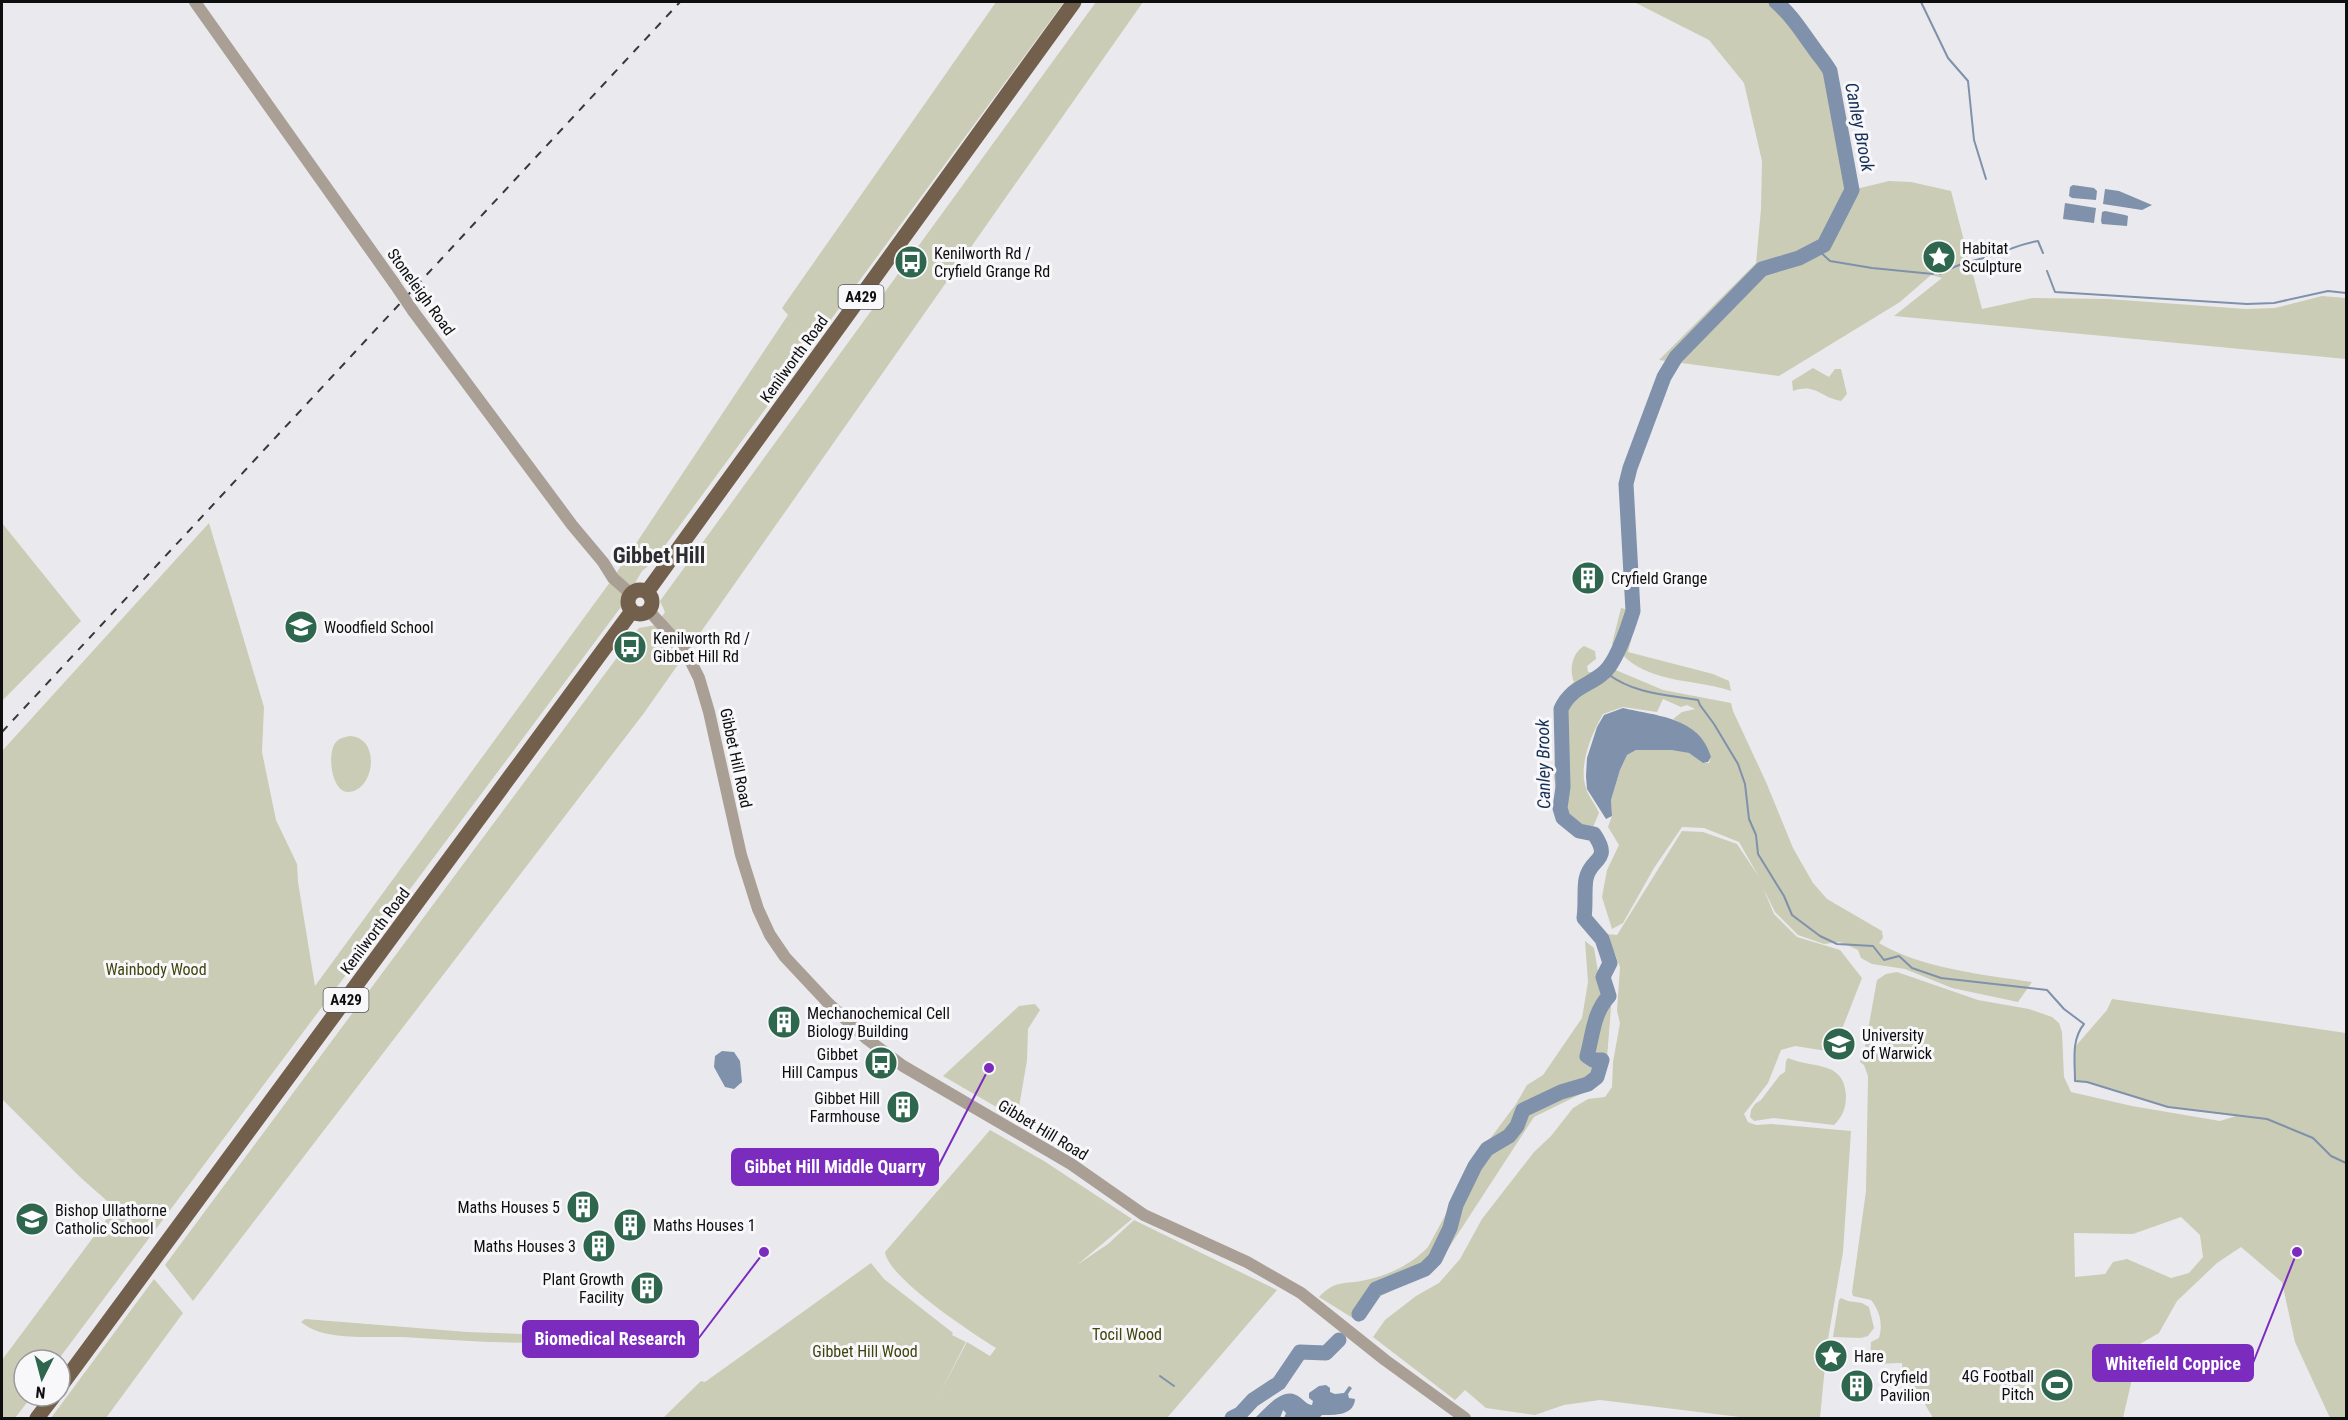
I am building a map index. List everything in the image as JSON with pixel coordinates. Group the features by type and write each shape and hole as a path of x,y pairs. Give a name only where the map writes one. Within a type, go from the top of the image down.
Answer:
{"main road":[{"name":"Kenilworth Road","path":"647,592 1074,2"},
{"path":"639,590 647,592 651,600 649,611 640,614 632,611 628,603 631,594 639,590"},
{"name":"Kenilworth Road","path":"72,1371 632,611"}],"street":[{"name":"Stoneleigh Road","path":"195,2 413,311 572,525 603,562 613,578 631,594"},
{"name":"Gibbet Hill Road","path":"649,611 686,650 699,678 709,712 741,855 758,909 785,957 829,1004 867,1039 903,1066 1055,1154 1144,1215 1246,1262 1301,1293 1385,1360 1466,1419"}],"green space":[{"name":"Wainbody Wood","path":"996,2 1064,2 653,562 642,571 621,607 67,1348 12,1348 12,1408 23,1408 15,1418 2,1418 2,1360 115,1208 80,1177 2,1099 2,751 209,523 264,707 262,752 276,820 297,864 315,986 613,578 788,315 782,308"},
{"path":"1096,2 1143,2 644,713 193,1301 165,1265 639,628 656,625 665,612 660,601"},
{"path":"1634,2 1776,2 1793,18 1830,71 1852,190 1889,181 1911,182 1951,191 1982,309 2032,298 2108,299 2246,309 2275,308 2322,296 2346,298 2346,359 1894,316 1942,278 1931,275 1900,302 1779,376 1659,360 1756,263 1761,209 1762,161 1744,83 1709,40"},
{"path":"1813,368 1829,377 1835,369 1841,369 1847,394 1841,401 1812,390 1793,391 1792,381"},
{"path":"2,523 81,621 2,701"},
{"path":"1621,608 1633,611 1636,621 1628,652 1713,674 1729,681 1731,691 1668,678 1632,663 1612,644"},
{"path":"1584,646 1595,651 1596,659 1587,666 1588,672 1599,672 1606,663 1611,668 1663,690 1731,703 1793,848 1813,883 1827,899 1882,931 1883,938 1879,943 1895,952 1933,964 2032,982 2018,1002 1952,988 1905,969 1872,964 1861,958 1858,950 1840,942 1824,944 1798,935 1775,912 1763,888 1774,914 1797,937 1840,950 1862,978 1833,1052 1795,1046 1781,1050 1768,1083 1744,1114 1748,1122 1756,1125 1771,1124 1851,1131 1843,1252 1827,1345 1820,1418 1748,1418 1600,1400 1564,1405 1535,1415 1486,1408 1465,1390 1455,1400 1373,1337 1385,1320 1416,1296 1439,1283 1460,1259 1482,1219 1534,1152 1551,1136 1573,1108 1588,1099 1605,1097 1612,1087 1613,1062 1620,1023 1617,1011 1620,967 1607,934 1617,935 1682,831 1703,832 1737,844 1759,877 1739,842 1704,828 1682,827 1654,868 1623,923 1612,929 1602,897 1607,870 1619,845 1608,827 1612,816 1611,800 1627,755 1636,750 1648,748 1672,749 1689,753 1703,763 1709,763 1711,757 1691,729 1673,719 1682,712 1695,709 1687,705 1681,707 1663,699 1657,712 1623,707 1603,714 1587,750 1584,769 1587,791 1599,813 1593,827 1581,827 1567,814 1566,807 1558,798 1554,778 1559,699 1574,682 1572,672 1574,657"},
{"path":"350,736 360,739 367,746 371,765 364,784 357,790 348,792 342,790 334,778 331,761 337,741"},
{"path":"1585,941 1594,948 1601,989 1612,995 1607,1058 1602,1078 1591,1089 1534,1117 1435,1269 1377,1298 1359,1322 1319,1297 1330,1287 1391,1272 1408,1263 1428,1247 1478,1155 1516,1104 1527,1085 1543,1075 1582,1018 1588,982"},
{"path":"1897,972 1978,1000 2029,1009 2052,1017 2059,1023 2062,1032 2064,1077 2071,1092 2132,1106 2220,1121 2236,1116 2168,1107 2087,1082 2075,1081 2074,1048 2107,1010 2112,999 2346,1033 2346,1418 2330,1418 2295,1342 2282,1282 2241,1247 2217,1263 2177,1301 2159,1333 2140,1344 2123,1418 1933,1418 1915,1387 1904,1388 1902,1363 1870,1364 1871,1342 1879,1338 1880,1318 1871,1300 1853,1296 1852,1292 1866,1191 1868,1076 1864,1065 1860,1062 1864,1052 1877,980 1886,974","holes":["2181,1217 2200,1235 2203,1257 2189,1273 2171,1278 2127,1259 2113,1262 2105,1274 2075,1277 2074,1233 2133,1234"]},
{"path":"1035,1004 1040,1010 1028,1029 1027,1060 1017,1119 943,1076 1019,1006"},
{"path":"1788,1058 1826,1068 1840,1076 1846,1095 1845,1104 1842,1115 1834,1125 1774,1118 1754,1121 1750,1117 1755,1104 1785,1072"},
{"path":"990,1130 1044,1161 1132,1219 1077,1265 1108,1244 1134,1220 1277,1290 1167,1418 663,1418 701,1381 705,1382 871,1263 884,1279 953,1333 952,1335 966,1342 939,1395 967,1342 990,1356 996,1348 951,1318 915,1290 900,1276 885,1252"},
{"path":"154,1279 183,1313 106,1418 51,1418 58,1408 72,1408 72,1390"},
{"path":"1841,1298 1869,1307 1874,1328 1868,1336 1833,1337"},
{"path":"305,1319 467,1332 552,1335 546,1345 403,1337 350,1337 323,1333 301,1322"}],"water":[{"path":"2073,185 2094,188 2097,191 2096,200 2072,198 2069,196 2070,187"},
{"path":"2105,189 2119,191 2152,205 2142,210 2103,204"},
{"path":"2065,203 2096,208 2094,223 2063,219"},
{"path":"2102,212 2128,216 2127,226 2102,224"},
{"path":"1623,708 1662,716 1687,726 1705,744 1711,757 1708,762 1703,763 1689,753 1672,750 1636,750 1627,755 1611,800 1612,816 1606,819 1587,789 1587,758 1597,727 1604,715"},
{"path":"722,1051 734,1052 740,1061 742,1082 734,1089 725,1087 714,1067 715,1056"},
{"path":"1326,1385 1330,1388 1330,1392 1335,1394 1344,1393 1349,1386 1352,1388 1348,1394 1349,1398 1355,1399 1351,1409 1343,1413 1322,1415 1319,1418 1284,1418 1286,1413 1283,1410 1280,1418 1255,1418 1274,1400 1285,1394 1296,1395 1312,1405 1313,1401 1309,1398 1309,1393 1319,1386"}],"waterway":[{"name":"Canley Brook","path":"1359,1314 1376,1289 1425,1269 1435,1259 1450,1228 1456,1205 1475,1166 1487,1149 1509,1136 1517,1126 1523,1110 1561,1092 1588,1084 1597,1077 1602,1060 1593,1060 1587,1056 1594,1024 1609,996 1603,977 1610,963 1602,939 1584,918 1586,879 1588,872 1599,859 1601,850 1594,834 1579,831 1563,818 1560,808 1563,787 1561,709 1571,694 1598,678 1609,667 1620,647 1633,611 1626,484 1630,468 1664,377 1676,357 1762,269 1799,258 1824,245 1852,190 1830,71 1796,23 1776,2"},
{"path":"1921,2 1948,58 1968,81 1974,140 1986,179"},
{"path":"1940,274 1958,265 2032,242 2038,241 2043,253"},
{"path":"1817,249 1830,261 1933,274"},
{"path":"2047,271 2055,292 2247,304 2274,303 2328,291 2346,293"},
{"path":"1609,667 1608,674 1629,686 1652,693 1698,700 1738,764 1745,784 1749,819 1756,835 1758,854 1784,896 1792,915 1820,936 1837,944 1873,946 1884,960 1899,956 1912,968 1941,978 2047,990 2064,1009 2084,1024 2075,1044 2075,1081 2087,1082 2168,1107 2267,1119 2313,1138 2331,1156 2346,1163"},
{"name":"Canley Brook","path":"1232,1418 1240,1414 1253,1400 1279,1383 1300,1352 1326,1353 1339,1340"},
{"path":"1160,1376 1174,1386"}],"railway":[{"path":"2,732 680,2"}],"place":[{"name":"Habitat Sculpture","path":"1939,257"},
{"name":"Kenilworth Rd / Cryfield Grange Rd","path":"911,262"},
{"name":"Cryfield Grange","path":"1588,578"},
{"name":"Woodfield School","path":"301,627"},
{"name":"Kenilworth Rd / Gibbet Hill Rd","path":"630,647"},
{"name":"Mechanochemical Cell Biology Building","path":"784,1022"},
{"name":"University of Warwick","path":"1839,1044"},
{"name":"Gibbet Hill Campus","path":"881,1063"},
{"name":"Gibbet Hill Middle Quarry","path":"989,1068"},
{"name":"Gibbet Hill Farmhouse","path":"903,1107"},
{"name":"Maths Houses 5","path":"583,1207"},
{"name":"Bishop Ullathorne Catholic School","path":"32,1219"},
{"name":"Maths Houses 1","path":"630,1225"},
{"name":"Maths Houses 3","path":"599,1246"},
{"name":"Biomedical Research","path":"764,1252"},
{"name":"Whitefield Coppice","path":"2297,1252"},
{"name":"Plant Growth Facility","path":"647,1288"},
{"name":"Hare","path":"1831,1356"},
{"name":"4G Football Pitch","path":"2057,1385"},
{"name":"Cryfield Pavilion","path":"1857,1386"}],"district":[{"name":"Gibbet Hill","path":"659,555"}],"park label":[{"name":"Tocil Wood","path":"1127,1334"},
{"name":"Gibbet Hill Wood","path":"865,1351"}]}
